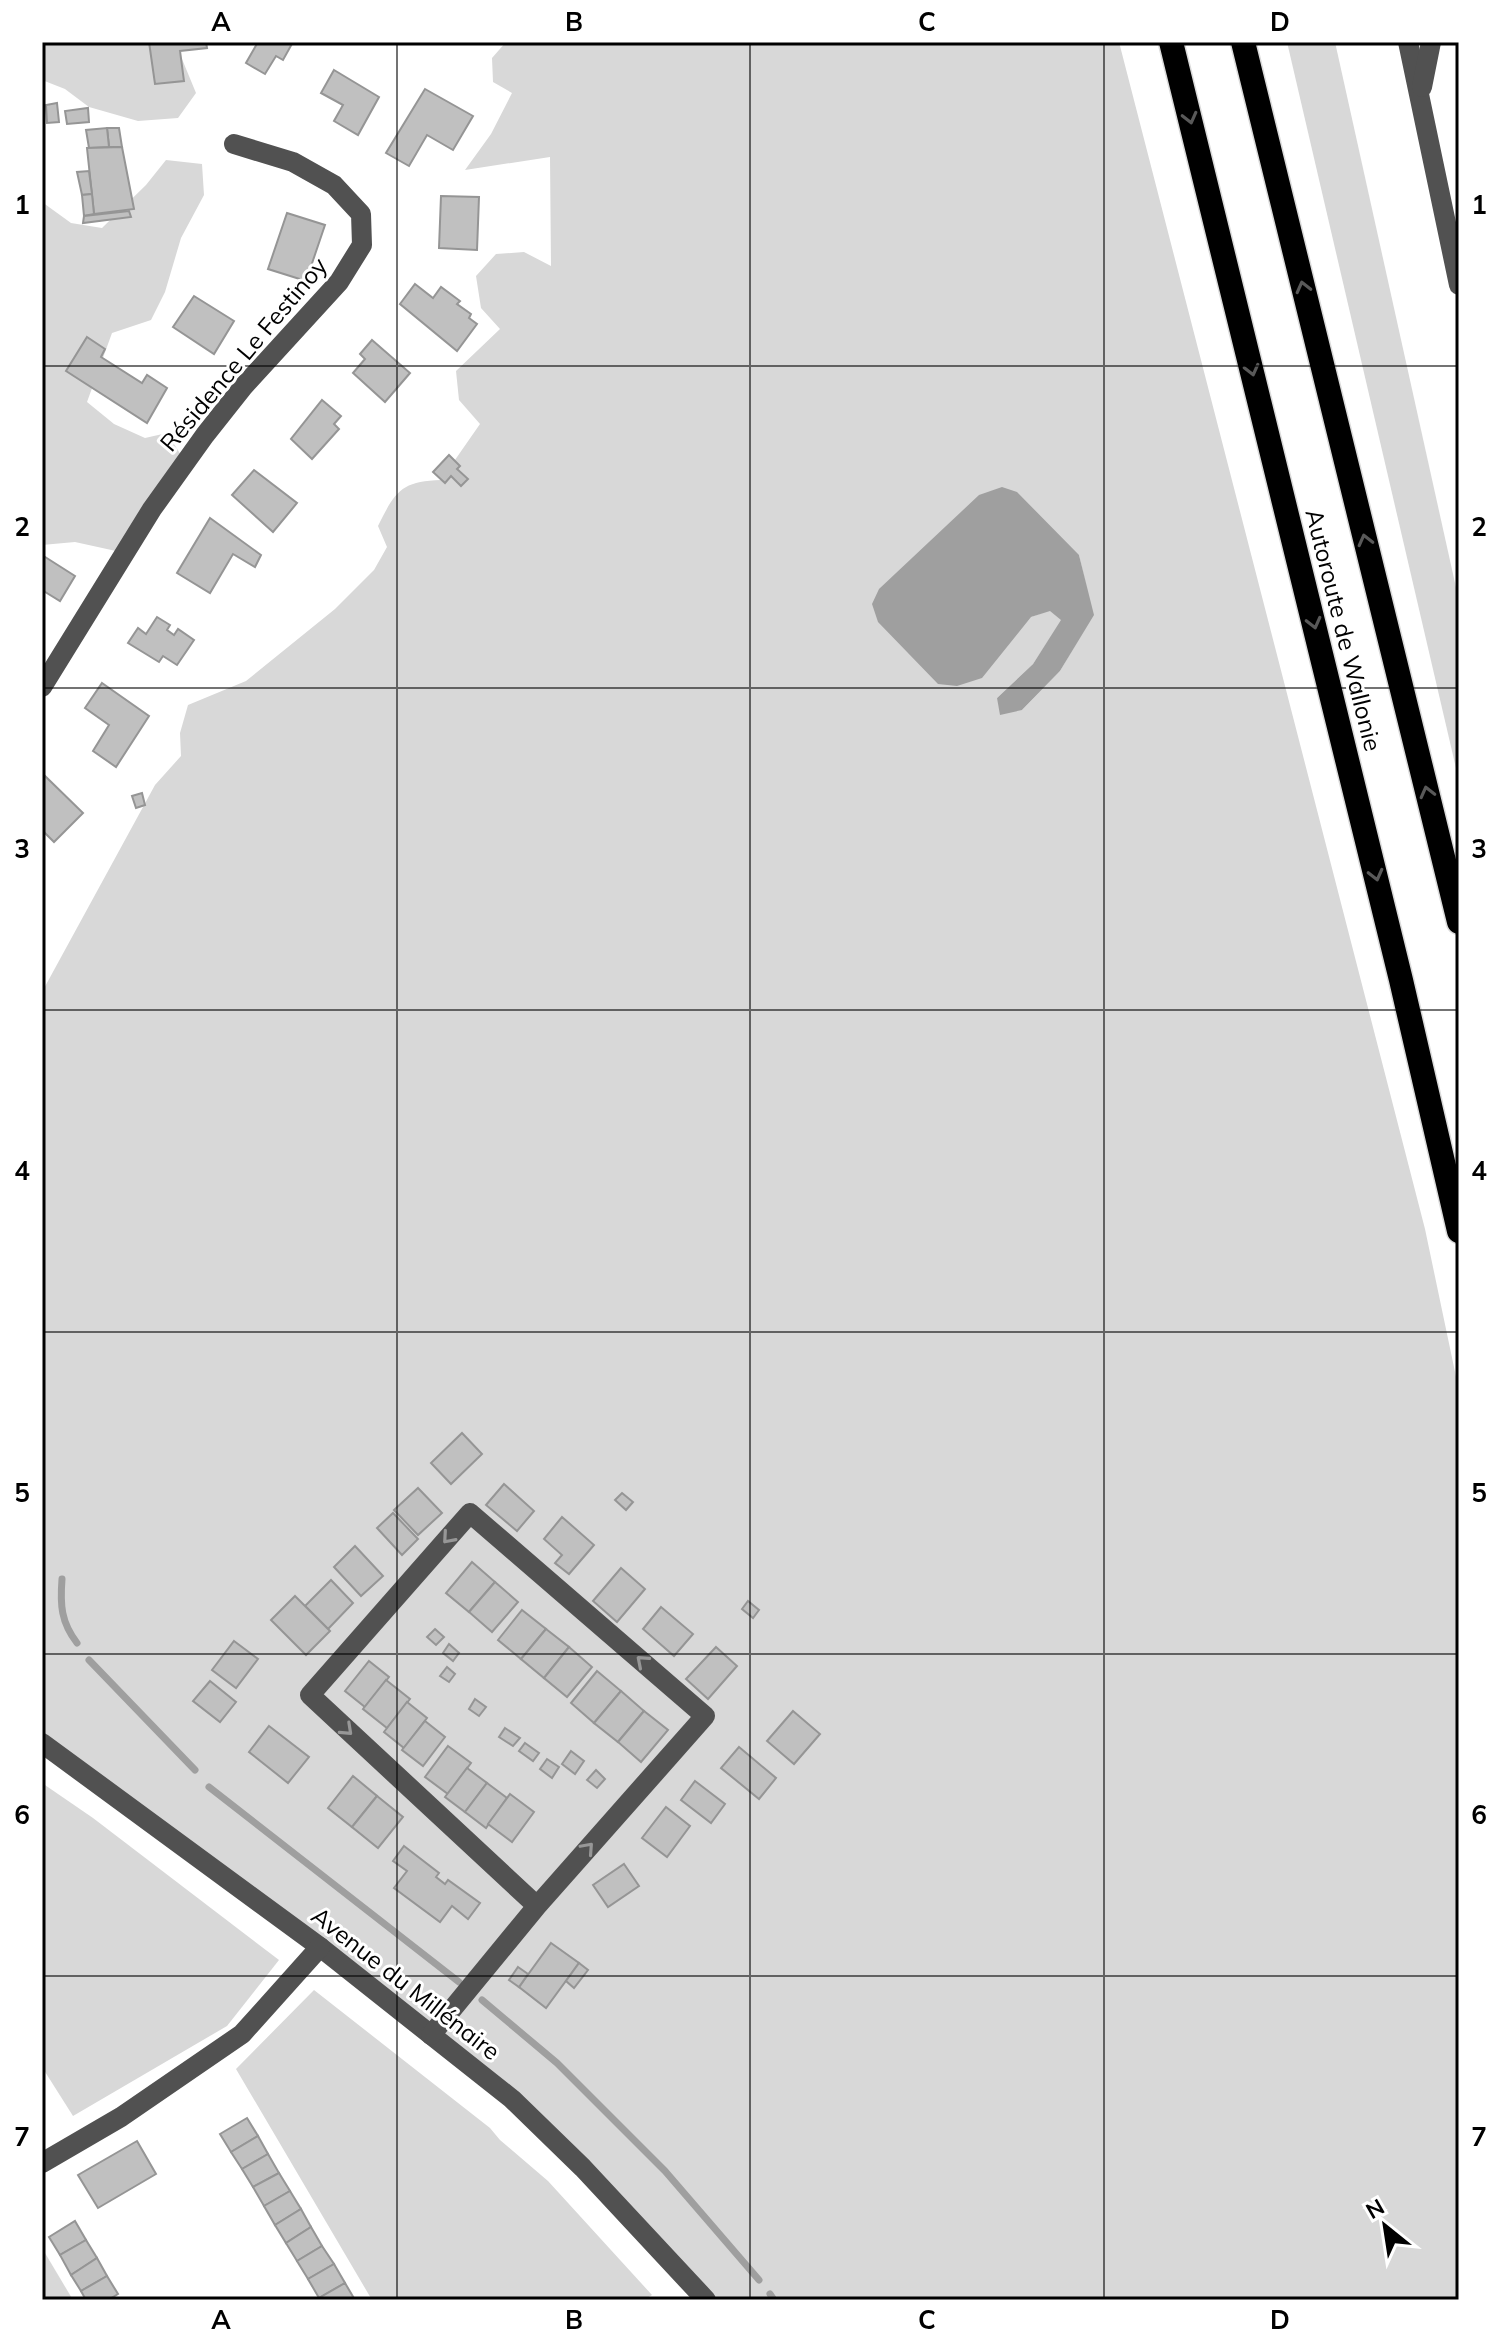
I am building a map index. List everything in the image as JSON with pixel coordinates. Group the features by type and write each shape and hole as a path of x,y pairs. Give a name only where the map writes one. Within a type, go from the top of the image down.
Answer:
{"highway":[{"name":"Autoroute de Wallonie","path":"1171,42 1401,980 1459,1231"},
{"name":"Autoroute de Wallonie","path":"1243,42 1459,922"}],"street":[{"path":"1408,42 1459,285"},
{"path":"1420,95 1431,42"},
{"name":"Résidence Le Festinoy","path":"42,687 152,509 199,444 243,387 339,282 362,245 361,214 334,185 293,162 234,144"},
{"path":"431,2035 537,1906 705,1716 470,1513 310,1695 537,1906"},
{"name":"Avenue du Millénaire","path":"42,1743 320,1947 512,2099 583,2168 706,2300"},
{"path":"42,2163 121,2117 242,2034 320,1947"}],"shaded area":[{"path":"42,42 175,42 196,93 178,118 138,121 89,107 65,89 42,80"},
{"path":"506,42 1119,42 1425,1229 1459,1391 1459,2300 706,2300 512,2099 42,1743 42,992 155,785 181,756 180,733 188,705 246,681 335,609 374,570 387,547 378,526 395,497 408,486 441,480 480,424 459,400 456,371 500,329 481,308 476,276 496,254 524,252 551,266 550,157 465,170 491,134 512,93 493,82 492,58","holes":["1079,555 1093,615 1060,671 1022,710 997,698 1033,664 1062,620 1050,610 1031,617"]},
{"path":"1287,42 1335,42 1459,601 1459,781"},
{"path":"166,160 202,164 204,195 181,238 165,292 151,320 112,333 87,402 114,424 145,438 167,433 186,463 125,553 75,542 42,545 42,202 71,223 102,228 146,185"},
{"path":"1002,487 1017,492 1079,555 1094,615 1060,671 1022,710 1000,715 997,698 1033,664 1061,620 1050,611 1031,617 982,678 957,686 938,684 878,622 872,604 879,589 979,495"},
{"path":"42,1783 93,1818 279,1960 227,2026 73,2116 42,2067"},
{"path":"314,1990 490,2128 548,2181 652,2295 644,2300 372,2300 236,2069"},
{"path":"42,2248 73,2300 42,2300"}],"building":[{"path":"149,42 206,42 207,48 180,51 184,81 155,84"},
{"path":"258,42 293,42 283,60 276,56 265,74 246,63"},
{"path":"334,70 379,97 358,135 334,121 343,105 321,93"},
{"path":"425,89 473,116 453,150 427,135 409,166 386,153"},
{"path":"57,103 59,122 47,123 46,105"},
{"path":"88,108 89,122 67,124 65,111"},
{"path":"107,128 119,128 122,147 109,147"},
{"path":"107,128 109,147 89,148 86,130"},
{"path":"122,147 134,209 94,214 87,148"},
{"path":"89,171 92,194 82,195 77,172"},
{"path":"92,194 94,214 84,216 82,195"},
{"path":"441,196 479,197 477,250 439,248"},
{"path":"129,211 131,217 83,223 84,216"},
{"path":"287,213 325,225 306,281 268,269"},
{"path":"415,284 433,298 441,287 471,314 469,318 477,324 457,351 400,304"},
{"path":"194,296 234,321 214,354 173,327"},
{"path":"87,337 105,349 101,357 142,383 147,375 167,388 147,423 66,371"},
{"path":"372,340 410,373 385,402 353,373 365,359 360,354"},
{"path":"322,400 341,416 334,424 339,429 312,459 291,439"},
{"path":"449,455 460,466 457,469 468,479 461,486 451,476 445,483 433,472"},
{"path":"254,470 297,503 273,532 232,495"},
{"path":"210,518 261,555 255,567 233,554 210,593 177,573"},
{"path":"42,555 75,576 60,601 42,590"},
{"path":"157,617 170,625 167,630 174,635 178,629 194,640 177,665 163,656 159,662 128,643 138,628 146,634"},
{"path":"102,683 149,716 116,767 93,751 109,725 85,708"},
{"path":"43,774 83,813 54,842 42,830"},
{"path":"142,793 145,805 136,808 132,796"},
{"path":"462,1433 482,1454 451,1484 431,1463"},
{"path":"504,1484 534,1511 517,1531 486,1505"},
{"path":"418,1488 442,1513 418,1535 394,1510"},
{"path":"622,1493 633,1502 626,1510 615,1500"},
{"path":"393,1513 418,1539 402,1555 377,1528"},
{"path":"562,1517 594,1545 569,1574 555,1563 562,1555 544,1539"},
{"path":"355,1546 383,1576 361,1596 334,1567"},
{"path":"472,1562 495,1582 469,1612 446,1593"},
{"path":"621,1568 645,1589 617,1622 593,1601"},
{"path":"331,1580 353,1603 328,1629 305,1606"},
{"path":"495,1582 518,1602 492,1632 469,1612"},
{"path":"295,1596 330,1631 306,1655 271,1620"},
{"path":"748,1601 759,1610 753,1618 742,1609"},
{"path":"661,1607 693,1634 674,1656 643,1629"},
{"path":"522,1610 546,1629 521,1659 498,1640"},
{"path":"435,1629 444,1637 436,1645 427,1637"},
{"path":"546,1629 569,1647 544,1678 521,1659"},
{"path":"234,1641 258,1659 236,1688 212,1670"},
{"path":"449,1644 459,1653 453,1661 443,1653"},
{"path":"569,1647 592,1667 567,1697 544,1678"},
{"path":"716,1647 737,1666 708,1699 686,1679"},
{"path":"369,1661 389,1677 365,1707 345,1691"},
{"path":"447,1667 455,1674 449,1682 440,1676"},
{"path":"597,1671 621,1691 594,1723 571,1703"},
{"path":"386,1680 410,1699 387,1728 363,1709"},
{"path":"210,1681 236,1702 220,1722 193,1701"},
{"path":"621,1691 644,1711 618,1742 594,1723"},
{"path":"475,1699 486,1707 479,1716 469,1709"},
{"path":"407,1702 427,1718 404,1748 384,1732"},
{"path":"644,1711 668,1730 641,1762 618,1742"},
{"path":"793,1711 820,1734 794,1764 767,1741"},
{"path":"425,1721 445,1737 423,1766 402,1750"},
{"path":"269,1726 309,1757 288,1783 249,1752"},
{"path":"505,1728 520,1738 513,1746 499,1737"},
{"path":"525,1743 539,1753 533,1761 519,1751"},
{"path":"448,1746 471,1763 448,1794 425,1777"},
{"path":"739,1747 776,1778 759,1799 721,1768"},
{"path":"571,1751 584,1761 575,1774 562,1764"},
{"path":"547,1759 559,1767 552,1778 540,1769"},
{"path":"467,1768 487,1783 465,1812 445,1797"},
{"path":"596,1770 605,1779 597,1788 587,1780"},
{"path":"353,1776 377,1796 352,1827 328,1808"},
{"path":"695,1781 725,1804 711,1823 681,1800"},
{"path":"487,1783 507,1798 486,1828 465,1812"},
{"path":"510,1794 534,1812 512,1842 488,1824"},
{"path":"377,1796 403,1817 378,1848 352,1827"},
{"path":"666,1807 690,1826 667,1857 642,1838"},
{"path":"404,1846 439,1873 436,1877 445,1884 448,1880 480,1903 468,1919 452,1906 440,1922 394,1888 407,1871 393,1861"},
{"path":"624,1864 639,1886 608,1907 593,1885"},
{"path":"551,1943 579,1963 546,2008 519,1987"},
{"path":"579,1963 588,1970 574,1988 566,1981"},
{"path":"518,1967 528,1974 519,1987 509,1980"},
{"path":"247,2118 258,2136 231,2152 220,2134"},
{"path":"258,2136 268,2154 242,2169 231,2152"},
{"path":"137,2141 156,2174 98,2208 78,2175"},
{"path":"268,2154 279,2173 253,2187 242,2169"},
{"path":"279,2173 290,2191 264,2206 253,2187"},
{"path":"290,2191 301,2209 275,2225 264,2206"},
{"path":"301,2209 311,2227 286,2243 275,2225"},
{"path":"75,2221 86,2240 60,2255 49,2237"},
{"path":"311,2227 322,2246 297,2261 286,2243"},
{"path":"86,2240 97,2258 71,2275 60,2255"},
{"path":"322,2246 334,2264 308,2279 297,2261"},
{"path":"97,2258 107,2276 81,2291 71,2275"},
{"path":"334,2264 345,2283 319,2298 308,2279"},
{"path":"107,2276 118,2294 108,2300 86,2300 81,2291"},
{"path":"345,2283 355,2300 319,2298"}],"waterway":[{"path":"62,1579 63,1613 77,1643"},
{"path":"89,1660 195,1770"},
{"path":"209,1787 459,1982"},
{"path":"482,2000 557,2063 665,2171 759,2280"},
{"path":"770,2294 774,2300"}]}
